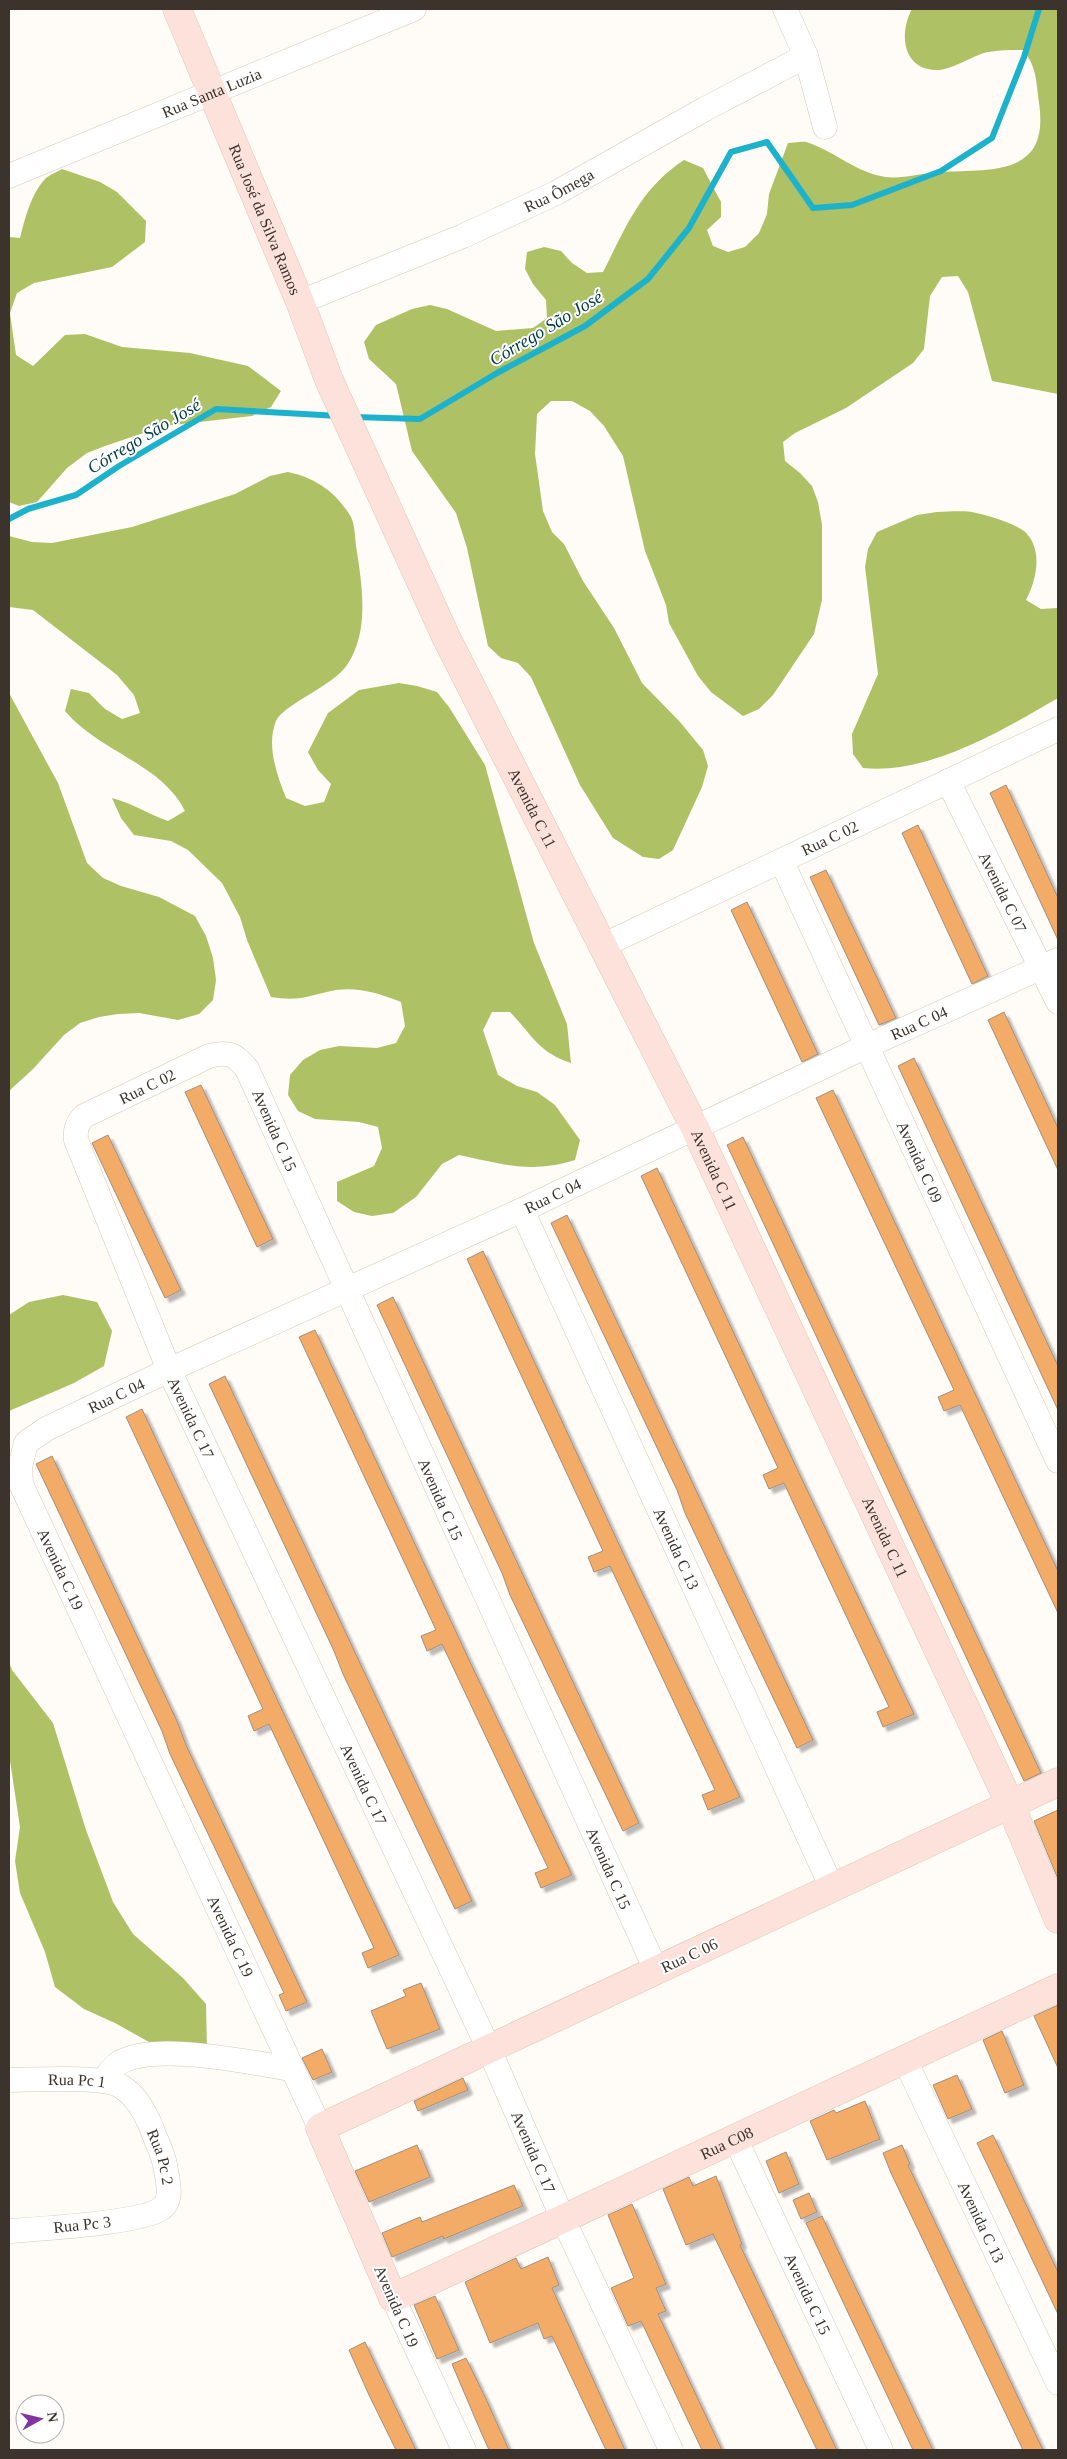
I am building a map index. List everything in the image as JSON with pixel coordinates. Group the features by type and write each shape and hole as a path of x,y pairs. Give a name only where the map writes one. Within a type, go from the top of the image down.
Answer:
{"street":[{"name":"Rua José da Silva Ramos","path":"177,9 300,302 329,380 352,430"},
{"name":"Rua Santa Luzia","path":"9,176 414,9"},
{"path":"785,9 806,56 825,128"},
{"name":"Rua Ômega","path":"300,302 463,236 556,193 705,109 806,56"},
{"name":"Avenida C 11","path":"352,430 446,637 696,1128 1010,1804 1058,1919"},
{"name":"Rua C 02","path":"602,946 1058,729"},
{"name":"Avenida C 07","path":"948,781 1050,964 1058,1002"},
{"name":"Avenida C 09","path":"782,862 1058,1462"},
{"name":"Rua C 04","path":"46,1429 169,1370 522,1210 867,1046 1050,964"},
{"name":"Avenida C 15","path":"209,1056 225,1052 236,1056 247,1069 656,1970"},
{"name":"Rua C 02","path":"84,1116 209,1056"},
{"name":"Avenida C 17","path":"84,1116 78,1122 75,1131 78,1146 169,1370 489,2049 563,2219 671,2450"},
{"name":"Avenida C 13","path":"522,1210 832,1888"},
{"name":"Avenida C 19","path":"46,1429 26,1443 20,1467 21,1484 320,2128 393,2298 464,2450"},
{"name":"Rua C 06","path":"320,2128 1058,1782"},
{"name":"Rua C08","path":"393,2298 1058,1988"},
{"path":"104,2080 110,2070 119,2062 156,2054 188,2053 292,2069"},
{"name":"Avenida C 13","path":"904,2060 1058,2383"},
{"name":"Rua Pc 1","path":"9,2080 104,2080 121,2086 137,2099"},
{"name":"Rua Pc 2","path":"137,2099 150,2125 164,2161 169,2198 163,2208 155,2213"},
{"name":"Avenida C 15","path":"736,2138 881,2450"},
{"name":"Rua Pc 3","path":"9,2231 108,2222 155,2213"}],"green space":[{"path":"912,9 1058,9 1058,394 992,381 968,292 958,276 942,277 930,296 924,349 913,363 846,408 795,433 783,442 785,461 812,486 818,502 822,525 822,600 814,634 773,695 759,709 743,716 711,692 698,676 669,623 666,605 645,551 623,456 604,426 590,411 572,401 551,401 537,414 535,454 543,511 552,532 564,544 583,581 614,628 642,683 680,722 703,750 708,766 702,787 673,850 659,859 643,857 613,838 580,785 531,677 518,663 501,658 488,646 467,548 456,513 412,451 396,384 369,359 364,342 376,325 412,309 430,305 447,309 496,331 533,328 547,318 546,300 533,284 525,269 527,252 544,247 561,251 572,263 587,273 603,272 627,224 645,196 669,171 684,160 703,168 721,202 721,217 707,230 713,246 728,252 745,247 759,233 767,214 769,194 788,143 806,142 827,151 855,167 886,177 905,177 939,172 997,168 1013,164 1026,157 1035,145 1040,127 1035,75 1028,56 1023,50 998,51 984,53 941,70 925,68 910,57 906,48 905,29"},
{"path":"62,169 100,182 117,192 146,221 145,242 112,267 34,283 17,293 10,313 16,355 33,366 65,335 85,334 122,347 190,353 248,366 281,391 271,407 252,416 164,426 87,453 67,468 37,502 19,506 9,502 9,237 20,238 26,214 40,185 45,179"},
{"path":"288,472 308,478 324,487 339,500 351,517 362,591 362,622 354,652 347,665 331,680 288,708 276,721 273,730 272,750 276,770 286,798 305,806 324,802 331,784 318,770 308,752 328,713 359,690 399,683 437,692 449,707 485,765 534,943 567,1024 571,1063 560,1059 543,1048 510,1012 492,1012 483,1030 498,1075 517,1086 537,1092 555,1105 580,1140 575,1160 530,1167 503,1164 459,1155 442,1164 416,1197 393,1213 372,1216 354,1212 337,1201 337,1182 374,1166 382,1148 378,1127 359,1122 315,1119 298,1111 288,1095 290,1075 303,1060 320,1050 339,1046 377,1048 396,1043 405,1026 401,1002 378,994 353,989 336,990 290,999 271,997 247,940 240,917 222,883 188,850 171,841 134,835 121,818 112,798 168,821 185,811 174,795 146,769 96,738 65,711 71,689 89,693 105,709 122,719 140,713 134,695 117,675 33,610 9,607 9,536 32,542 52,543 132,527 235,494 270,476"},
{"path":"937,512 967,512 996,518 1023,531 1032,541 1035,549 1036,567 1033,584 1026,600 1041,609 1058,608 1058,698 965,748 914,765 863,768 853,754 852,734 878,674 865,567 868,549 877,532 917,515"},
{"path":"9,693 58,783 87,863 103,878 121,886 159,897 195,916 206,936 213,958 216,980 213,1000 199,1014 178,1020 139,1013 118,1014 80,1023 64,1035 33,1069 9,1091"},
{"path":"63,1295 97,1302 112,1331 104,1366 74,1383 9,1411 9,1315 29,1302"},
{"path":"9,1662 12,1670 53,1723 86,1830 113,1902 133,1934 183,1978 206,2004 207,2051 174,2056 115,2023 84,2009 55,1987 45,1952 20,1893 15,1861 20,1827 9,1754"}],"building":[{"path":"1006,785 1058,898 1058,940 990,793"},
{"path":"918,825 988,976 972,984 902,833"},
{"path":"826,870 896,1018 879,1025 810,877"},
{"path":"747,902 818,1054 802,1062 731,910"},
{"path":"1004,1012 1058,1128 1058,1170 988,1020"},
{"path":"914,1058 1058,1366 1058,1410 898,1066"},
{"path":"201,1085 273,1239 257,1247 185,1092"},
{"path":"833,1090 1058,1571 1058,1613 960,1405 944,1411 938,1397 954,1390 816,1098"},
{"path":"108,1135 181,1290 165,1298 92,1143"},
{"path":"743,1137 1041,1773 1024,1781 727,1145"},
{"path":"657,1168 914,1714 883,1727 877,1712 889,1707 784,1483 769,1489 763,1475 778,1468 641,1176"},
{"path":"567,1215 813,1740 797,1748 685,1513 677,1490 551,1223"},
{"path":"483,1251 624,1555 740,1797 708,1810 702,1795 715,1790 610,1566 594,1572 588,1557 603,1551 467,1259"},
{"path":"393,1297 639,1823 623,1831 510,1595 502,1573 377,1305"},
{"path":"315,1330 572,1875 541,1888 535,1873 548,1868 442,1644 427,1651 421,1636 436,1630 299,1337"},
{"path":"225,1376 472,1901 455,1909 343,1674 209,1384"},
{"path":"142,1409 399,1955 368,1968 362,1953 374,1948 269,1724 254,1731 248,1716 263,1709 126,1417"},
{"path":"52,1456 307,2002 286,2011 279,1995 284,1993 170,1754 162,1731 36,1464"},
{"path":"1058,1810 1058,1879 1034,1821"},
{"path":"421,1983 440,2029 387,2049 371,2011 406,1996 403,1990"},
{"path":"1058,2005 1058,2068 1034,2016"},
{"path":"1002,2031 1024,2085 1005,2093 983,2040"},
{"path":"322,2049 332,2072 313,2080 302,2058"},
{"path":"957,2075 972,2109 948,2119 933,2085"},
{"path":"463,2078 468,2090 418,2111 414,2101"},
{"path":"865,2101 880,2139 827,2160 810,2121 834,2110 836,2113"},
{"path":"993,2135 1058,2272 1058,2314 977,2143"},
{"path":"417,2145 430,2177 369,2202 355,2171"},
{"path":"902,2145 910,2164 908,2165 1043,2450 1023,2450 891,2173 883,2153"},
{"path":"786,2152 799,2184 779,2193 766,2161"},
{"path":"716,2176 742,2244 740,2245 837,2450 817,2450 713,2234 686,2245 663,2189 689,2177 693,2186"},
{"path":"514,2185 523,2206 444,2239 443,2236 392,2257 382,2233 420,2217 422,2222"},
{"path":"809,2193 817,2212 801,2219 793,2200"},
{"path":"632,2204 666,2284 656,2288 666,2311 658,2314 722,2450 702,2450 641,2321 628,2326 611,2288 634,2278 608,2215"},
{"path":"822,2216 933,2450 913,2450 806,2223"},
{"path":"548,2257 559,2285 552,2288 625,2450 606,2450 552,2336 544,2339 538,2323 490,2343 465,2282 516,2258 521,2269"},
{"path":"435,2296 459,2350 437,2359 414,2305"},
{"path":"365,2342 416,2450 396,2450 369,2395 349,2350"},
{"path":"466,2358 509,2450 489,2450 452,2364"}],"waterway":[{"name":"Córrego São José","path":"354,417 420,419 497,373 585,326 648,279 689,228 731,152 767,142 813,208 852,205 941,171 992,138 1024,57 1039,9"},
{"name":"Córrego São José","path":"9,519 28,509 76,495 119,466 216,409 339,416"}]}
